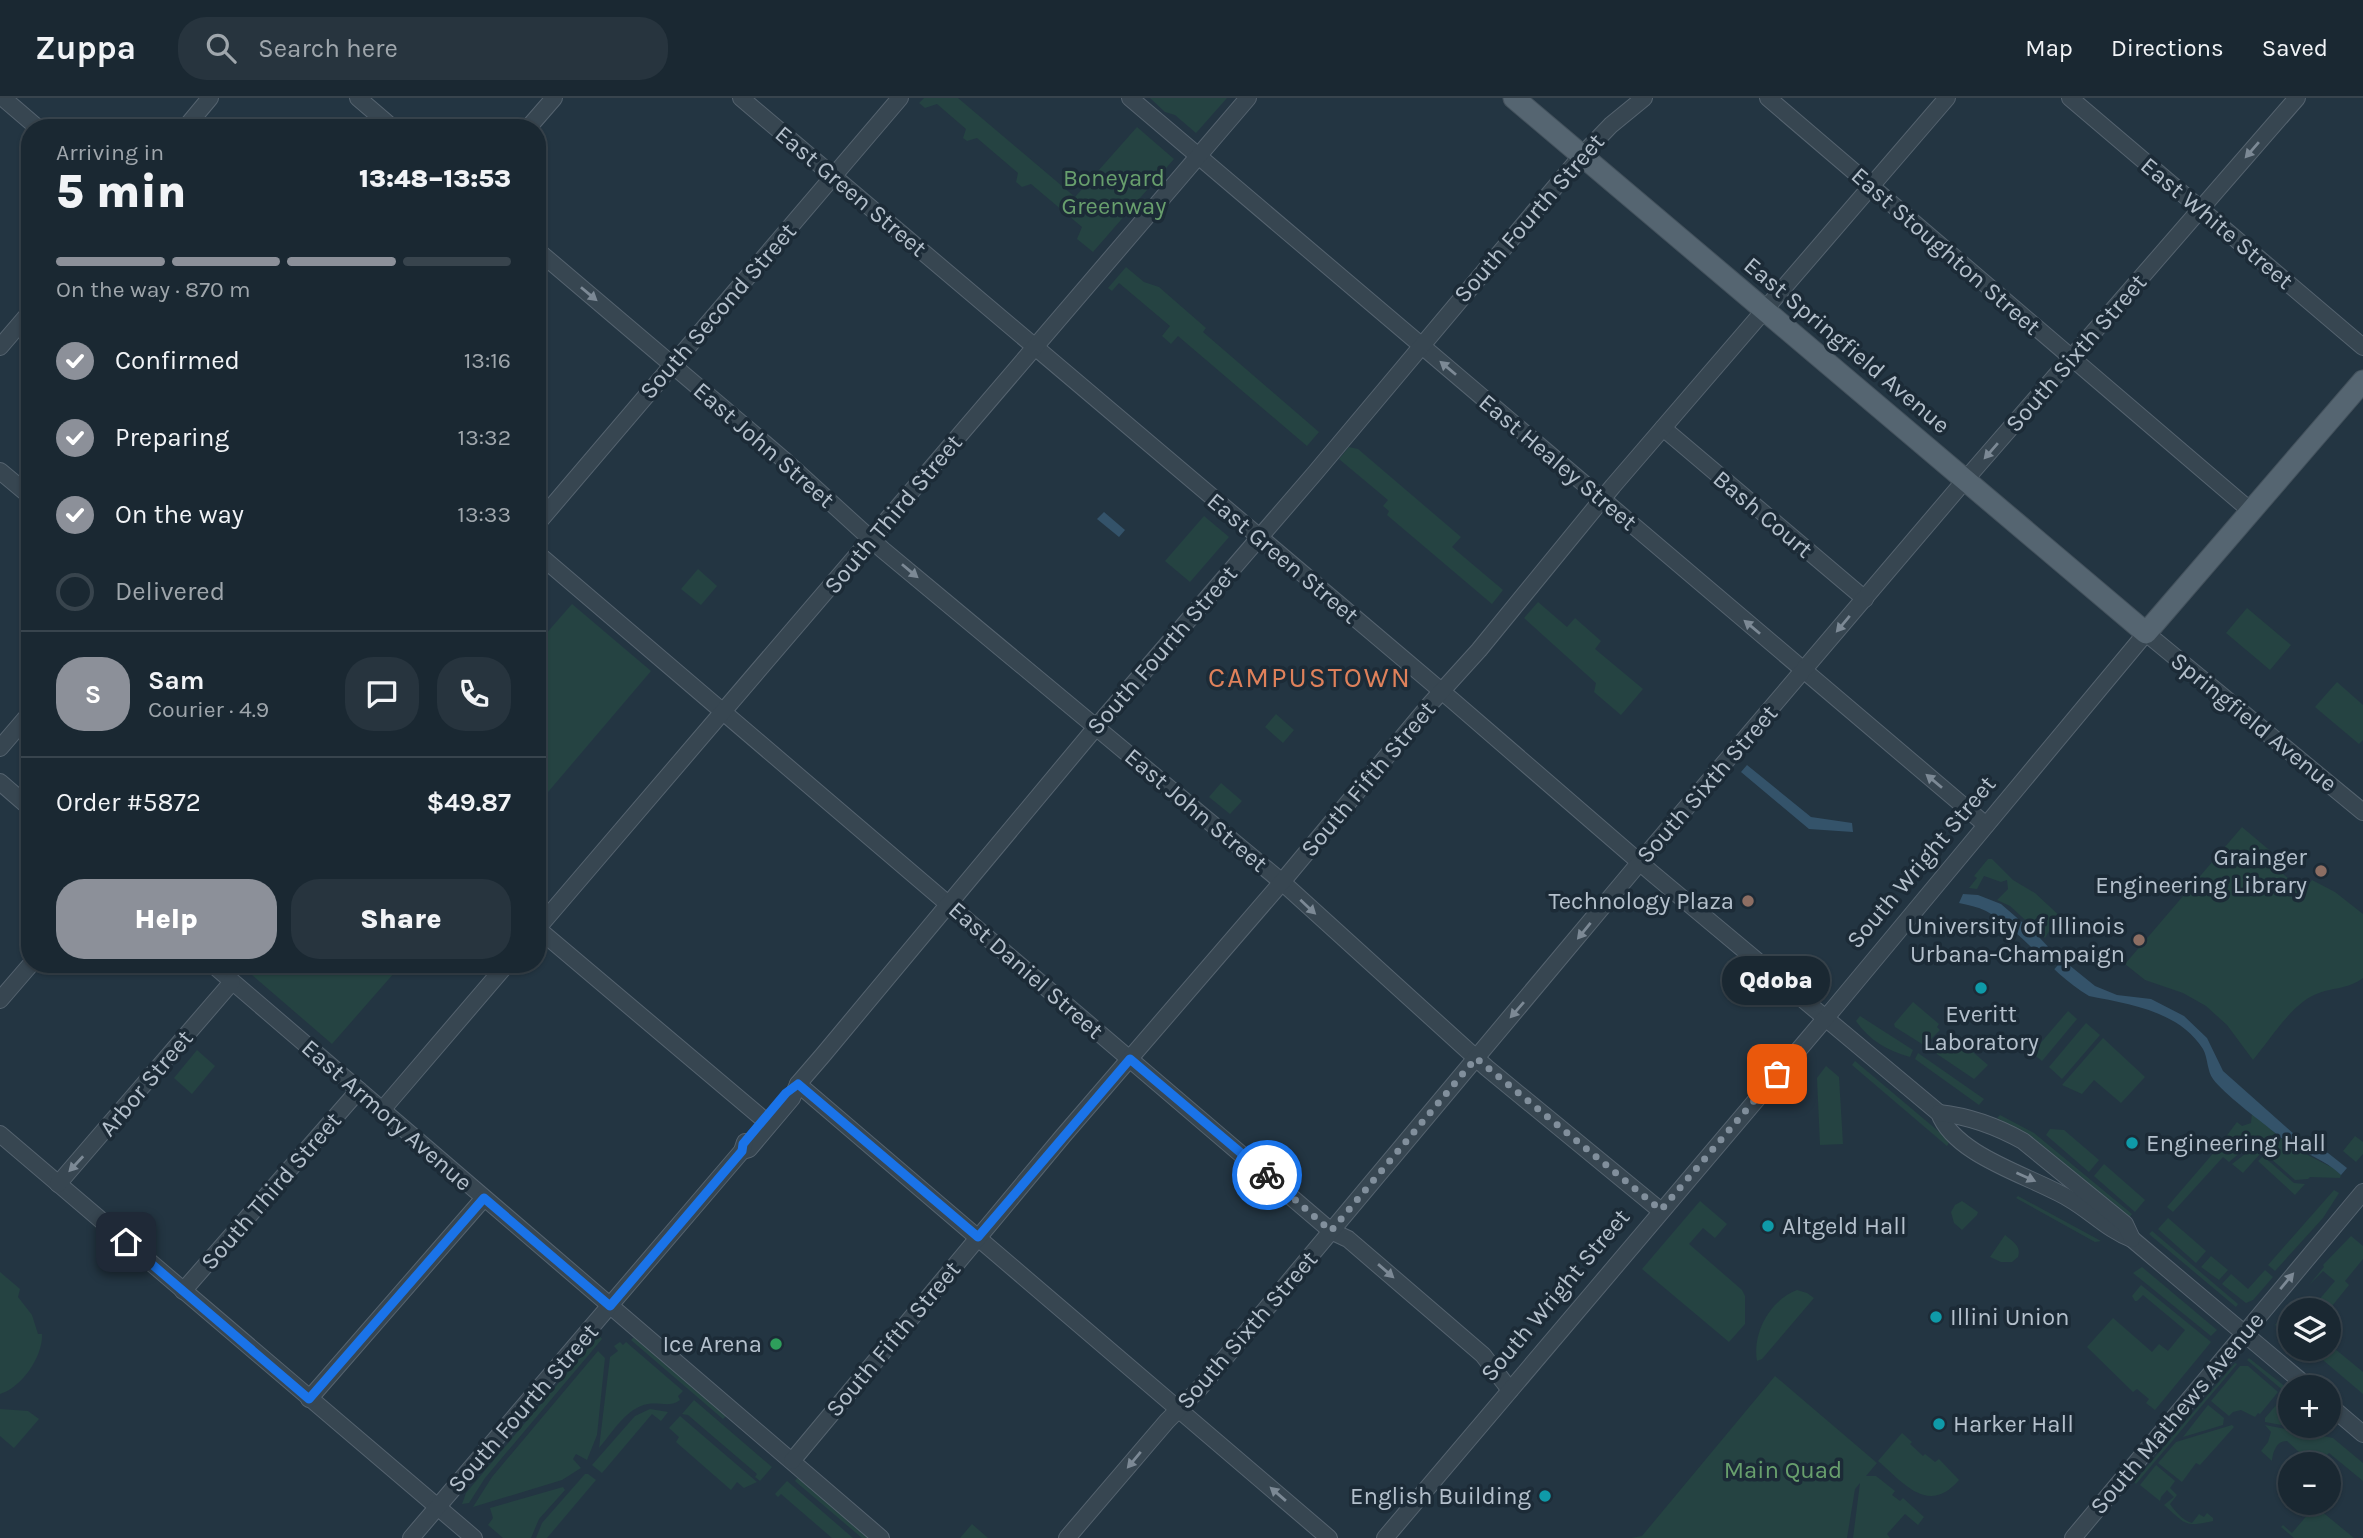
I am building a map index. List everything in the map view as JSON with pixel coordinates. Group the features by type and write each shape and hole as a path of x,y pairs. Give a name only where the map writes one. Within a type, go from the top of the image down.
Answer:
{"main road":[{"name":"East Springfield Avenue","path":"1514,98 2146,633"},
{"name":"South Wright Street","path":"2146,633 2363,381"}],"street":[{"path":"3,98 27,119"},
{"path":"192,119 210,98"},
{"path":"358,98 382,119"},
{"path":"536,119 554,98"},
{"name":"East Green Street","path":"741,98 1939,1113"},
{"name":"South Second Street","path":"546,513 900,98"},
{"name":"East Healey Street","path":"1130,98 1986,825"},
{"name":"South Third Street","path":"546,919 1248,98"},
{"name":"South Fourth Street","path":"411,1538 742,1151 743,1144 764,1119 786,1093 798,1084 1581,155 1611,125 1644,98"},
{"name":"East Stoughton Street","path":"1768,98 2252,512"},
{"name":"South Fifth Street","path":"792,1461 978,1237 1479,650 1602,499 1947,98"},
{"name":"East White Street","path":"2070,98 2363,347"},
{"name":"South Sixth Street","path":"1068,1538 1199,1390 1640,862 1966,479 2297,98"},
{"name":"East John Street","path":"546,258 1074,712 1083,714 1282,882 1476,1058 1661,1210"},
{"path":"0,347 21,322"},
{"name":"Bash Court","path":"1663,428 1865,599"},
{"path":"0,471 21,488"},
{"name":"East Daniel Street","path":"546,561 1331,1231 1348,1238 1476,1349 1510,1390"},
{"name":"Springfield Avenue","path":"2146,633 2363,812"},
{"name":"South Wright Street","path":"1385,1538 2146,633"},
{"path":"0,748 21,724"},
{"path":"0,782 21,800"},
{"path":"546,935 764,1119"},
{"path":"0,1000 23,973"},
{"name":"East Armory Avenue","path":"222,973 881,1538"},
{"path":"382,1110 499,973"},
{"name":"Arbor Street","path":"58,1184 232,982"},
{"path":"798,1084 1329,1538"},
{"name":"South Fourth Street","path":"742,1151 749,1149 792,1098 798,1084"},
{"name":"South Third Street","path":"183,1291 359,1090"},
{"path":"2132,1239 2124,1224 2023,1141 2006,1132 1939,1113 1944,1126 1966,1144 1992,1160 2071,1199 2115,1232 2132,1239 2293,1375"},
{"path":"0,1134 474,1538"},
{"name":"South Mathews Avenue","path":"2073,1538 2363,1192"},
{"path":"309,1399 484,1198"},
{"path":"2341,1415 2363,1434"}],"green space":[{"name":"Boneyard Greenway","path":"924,98 958,98 1075,197 1137,127 1174,159 1093,252 1077,239 1082,227 1031,184 1022,187 1016,182 1018,173 977,138 967,141 963,138 966,129 937,104 925,108 919,103"},
{"path":"1150,98 1227,98 1196,133"},
{"name":"Boneyard Greenway","path":"1126,267 1144,282 1159,287 1206,328 1203,332 1319,432 1307,446 1178,336 1171,344 1162,336 1170,326 1119,283 1112,291 1108,288"},
{"path":"1349,447 1358,449 1461,537 1452,547 1503,590 1492,604 1387,515 1389,511 1383,506 1388,500 1339,459"},
{"path":"1204,516 1229,537 1190,582 1165,561"},
{"path":"698,569 717,586 701,605 681,589"},
{"path":"1538,602 1567,627 1575,618 1601,641 1595,649 1643,689 1621,715 1594,692 1596,683 1524,618"},
{"path":"572,604 651,671 546,794 546,634"},
{"path":"2247,608 2291,645 2270,670 2226,633"},
{"path":"2337,682 2363,705 2363,740 2359,744 2315,707"},
{"path":"1276,714 1294,730 1283,743 1265,727"},
{"path":"1221,783 1242,801 1230,814 1209,797"},
{"path":"2242,827 2274,854 2268,861 2303,891 2312,880 2335,892 2363,914 2363,978 2351,985 2318,993 2304,1001 2288,1016 2253,1060 2227,1025 2206,1006 2183,993 2145,980 2125,964"},
{"path":"1988,859 1992,859 2013,880 2035,893 2074,926 2071,932 2061,926 2051,928 2045,938 2010,906 1997,900 2008,889 2007,880 2001,882 1984,876 1977,889 1969,888 1977,878 1974,876"},
{"path":"254,973 394,973 332,1044 252,975"},
{"path":"1913,1002 1939,1024 1937,1027 1940,1030 1926,1044 1922,1044 1894,1024"},
{"path":"2068,1011 2077,1019 2042,1061 2032,1053"},
{"path":"1860,1016 1913,1050 1910,1057 1894,1052 1873,1039 1856,1021"},
{"path":"2086,1023 2100,1035 2062,1079 2049,1067"},
{"path":"1946,1035 1949,1038 1954,1036 1988,1065 1974,1079 1937,1054 1936,1047"},
{"path":"2103,1038 2145,1077 2121,1103 2094,1080 2082,1094 2062,1085"},
{"path":"197,1050 215,1066 192,1094 174,1078"},
{"path":"1918,1053 1984,1099 1979,1105 1915,1059"},
{"path":"1855,1061 1950,1141 1947,1146 1852,1065"},
{"path":"1826,1066 1839,1077 1843,1144 1820,1145 1817,1078"},
{"path":"2252,1113 2290,1146 2335,1169 2341,1175 2340,1178 2310,1177 2295,1180 2252,1142 2234,1145 2225,1138 2237,1122 2242,1126 2251,1123"},
{"path":"2000,1115 2034,1133 2132,1214 2129,1218 2032,1137 1997,1118"},
{"path":"2050,1129 2064,1130 2099,1160 2089,1172 2046,1135"},
{"path":"2355,1136 2363,1142 2363,1154 2356,1162 2343,1151"},
{"path":"2222,1143 2235,1149 2248,1146 2229,1162 2223,1157 2173,1212 2167,1207"},
{"path":"2253,1148 2260,1154 2243,1173 2232,1164"},
{"path":"2263,1156 2294,1183 2305,1184 2295,1195 2258,1161"},
{"path":"2104,1164 2145,1200 2135,1212 2094,1176"},
{"path":"2334,1190 2339,1193 2323,1218 2275,1271 2268,1265"},
{"path":"2018,1196 2101,1241 2095,1242 2016,1198"},
{"path":"1700,1201 1727,1224 1715,1238 1703,1228 1689,1244 1742,1290 1745,1296 1745,1324 1729,1342 1642,1269"},
{"path":"1962,1201 1978,1212 1962,1230 1954,1223 1951,1212 1955,1205"},
{"path":"2168,1218 2206,1251 2196,1263 2158,1229"},
{"path":"2152,1231 2238,1304 2236,1307 2149,1234"},
{"path":"2005,1235 2019,1250 2018,1257 2012,1262 2001,1262 1990,1257"},
{"path":"2351,1236 2363,1246 2363,1259 2345,1281 2349,1285 2338,1298 2321,1298 2335,1281 2323,1271 2309,1285 2323,1265"},
{"path":"2211,1256 2228,1270 2219,1280 2201,1267"},
{"path":"2142,1267 2217,1330 2211,1336 2133,1273"},
{"path":"2265,1270 2273,1277 2253,1300 2246,1303 2222,1284 2231,1274 2248,1289"},
{"path":"0,1272 20,1289 18,1297 32,1315 38,1334 42,1334 35,1362 16,1385 0,1394"},
{"path":"2141,1285 2211,1342 2155,1410 2146,1403 2149,1399 2137,1389 2133,1392 2087,1347 2113,1318 2152,1352 2159,1344 2168,1351 2185,1330 2143,1295 2135,1301 2132,1296"},
{"path":"1797,1290 1814,1298 1762,1359 1757,1361 1757,1339 1765,1319 1779,1301"},
{"path":"599,1335 602,1339 485,1478 469,1503 462,1504 466,1493"},
{"path":"634,1337 726,1416 723,1419 631,1340"},
{"path":"620,1342 623,1345 626,1342 683,1391 678,1396 680,1400 676,1402 648,1404 633,1410 599,1448 610,1357 618,1351 614,1346"},
{"path":"598,1351 605,1358 597,1435 587,1460 576,1454 573,1459 581,1468 562,1480 473,1507 492,1477"},
{"path":"2341,1354 2363,1372 2363,1394 2341,1375 2324,1361 2341,1361"},
{"path":"2249,1358 2278,1381 2278,1386 2247,1360"},
{"path":"2235,1363 2237,1364 2136,1484 2134,1482"},
{"path":"2240,1366 2248,1366 2278,1392 2255,1417 2241,1410 2229,1416 2211,1401"},
{"name":"Main Quad","path":"1775,1376 1877,1463 1866,1476 1876,1476 1895,1491 1892,1495 1900,1501 1903,1498 1924,1517 1918,1525 1905,1514 1887,1534 1890,1538 1853,1538 1860,1483 1855,1489 1847,1538 1631,1538 1642,1536"},
{"path":"694,1400 772,1467 760,1481 755,1477 757,1474 688,1415 682,1414"},
{"path":"2278,1403 2278,1424 2265,1422 2265,1418"},
{"path":"2208,1405 2224,1418 2223,1425 2183,1437"},
{"path":"0,1409 28,1411 39,1419 14,1448 0,1436"},
{"path":"650,1409 668,1412 661,1421 652,1414 602,1473 592,1465 635,1416"},
{"path":"680,1416 757,1482 744,1488 737,1482 731,1490 676,1442 679,1437 669,1428"},
{"path":"2232,1425 2234,1427 2200,1465 2196,1463 2182,1482 2158,1463 2176,1442"},
{"path":"2265,1425 2278,1427 2278,1438 2333,1438 2363,1463 2363,1481 2341,1463 2341,1452 2299,1452 2287,1441 2283,1441 2274,1451 2272,1461 2261,1451 2271,1432"},
{"path":"1902,1433 1923,1456 1925,1454 1935,1462 1939,1459 1959,1480 1948,1490 1927,1496 1897,1478 1878,1461"},
{"path":"2156,1465 2175,1481 2170,1488 2177,1495 2170,1504 2179,1515 2192,1523 2199,1514 2204,1517 2207,1513 2213,1521 2190,1524 2164,1505 2174,1497 2167,1490 2160,1501 2140,1485"},
{"path":"585,1474 596,1480 547,1538 536,1538 542,1523"},
{"path":"798,1477 868,1538 862,1538 795,1481"},
{"path":"787,1481 853,1538 832,1538 781,1494 778,1497 775,1494"},
{"path":"563,1487 565,1490 539,1519 531,1538 503,1538 488,1525 493,1518 490,1508"},
{"path":"2307,1515 2326,1515 2354,1538 2294,1538 2281,1527 2283,1525 2292,1533"},
{"path":"972,1524 988,1538 960,1538"}],"water":[{"path":"1104,512 1125,530 1119,537 1097,519"},
{"path":"1747,765 1811,817 1852,823 1853,832 1809,829 1741,772"},
{"path":"1963,894 1978,895 2001,904 2095,986 2117,995 2151,999 2184,1016 2207,1038 2223,1071 2303,1142 2328,1153 2347,1168 2341,1175 2282,1139 2233,1099 2211,1076 2203,1049 2181,1026 2152,1011 2089,996 2062,976 1999,919 1973,906 1959,903"}],"pier":[{"path":"2057,951 2065,957 2051,973 2044,966"}],"way so far":[{"path":"1267,1175 1331,1231 1476,1058 1661,1210 1777,1074"}],"place":[{"name":"Grainger Engineering Library","path":"2321,871"},
{"name":"Technology Plaza","path":"1748,901"},
{"name":"University of Illinois Urbana-Champaign","path":"2139,940"},
{"name":"Everitt Laboratory","path":"1981,988"},
{"name":"Qdoba","path":"1777,1074"},
{"name":"Engineering Hall","path":"2132,1143"},
{"name":"Altgeld Hall","path":"1768,1226"},
{"name":"Illini Union","path":"1936,1317"},
{"name":"Ice Arena","path":"776,1344"},
{"name":"Harker Hall","path":"1939,1424"},
{"name":"English Building","path":"1545,1496"}],"district":[{"name":"CAMPUSTOWN","path":"1310,677"}],"route":[{"path":"126,1242 309,1399 484,1198 610,1306 742,1151 743,1144 786,1093 798,1084 978,1237 1130,1059 1267,1175"}]}
